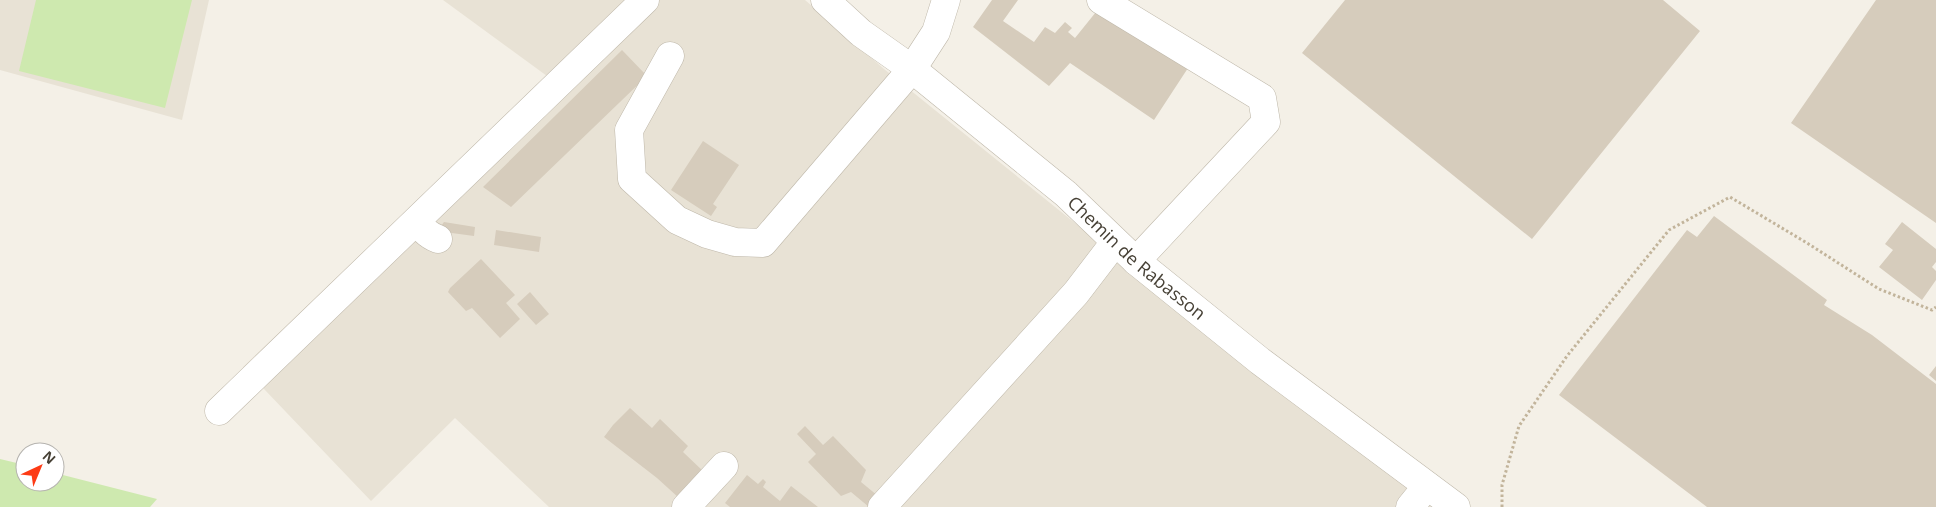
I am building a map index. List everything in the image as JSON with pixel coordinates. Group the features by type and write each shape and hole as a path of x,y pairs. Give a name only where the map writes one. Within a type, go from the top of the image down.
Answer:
{"street":[{"path":"614,0 626,3 638,0"},
{"path":"219,411 645,0"},
{"name":"Chemin de Rabasson","path":"825,0 861,33 912,69 1066,194 1136,261 1260,361 1456,507"},
{"path":"670,56 629,130 632,179 677,220 707,234 735,242 763,242 912,69 936,32 946,0"},
{"path":"1101,0 1262,98 1266,122 1136,261"},
{"path":"418,220 421,228 429,236 438,239"},
{"path":"882,507 1076,293 1115,242"},
{"path":"686,507 724,466"},
{"path":"1410,507 1427,486"}],"path":[{"path":"1502,507 1502,485 1519,426 1567,356 1669,230 1730,197 1879,289 1932,310 1936,307"}],"shaded area":[{"path":"0,0 209,0 182,120 0,70"},
{"path":"443,0 805,0 884,69 1096,240 1438,507 549,507 455,418 371,501 243,367 547,76"}],"green space":[{"path":"36,0 192,0 165,108 19,71"},
{"path":"0,459 15,463 15,492 65,492 65,476 157,499 150,507 0,507"}],"building":[{"path":"992,0 1018,0 1003,21 1034,42 1045,27 1055,33 1065,22 1072,28 1068,32 1075,38 1100,7 1188,68 1154,120 1070,63 1049,86 973,27"},
{"path":"1345,0 1663,0 1700,31 1532,239 1302,53"},
{"path":"1876,0 1936,0 1936,223 1791,123"},
{"path":"622,50 647,76 511,207 483,187"},
{"path":"703,141 739,165 713,204 717,207 711,216 671,190"},
{"path":"1714,216 1827,300 1824,305 1872,335 1936,384 1936,507 1707,507 1559,395 1687,230 1697,237"},
{"path":"444,222 475,227 474,236 437,231"},
{"path":"1902,222 1936,249 1936,262 1932,267 1936,271 1936,280 1922,300 1879,267 1893,250 1885,244"},
{"path":"496,230 541,237 539,252 494,245"},
{"path":"481,259 515,295 506,303 520,319 500,338 472,308 466,311 448,292"},
{"path":"530,292 549,314 536,325 517,304"},
{"path":"1936,366 1936,381 1929,375"},
{"path":"630,408 652,428 660,419 688,446 683,452 704,472 679,498 657,478 604,437"},
{"path":"805,426 823,445 833,436 866,470 861,482 878,496 869,507 851,492 841,496 808,462 816,454 797,434"},
{"path":"747,475 758,484 763,479 766,482 763,487 780,501 791,486 818,507 730,507 725,503"}]}
